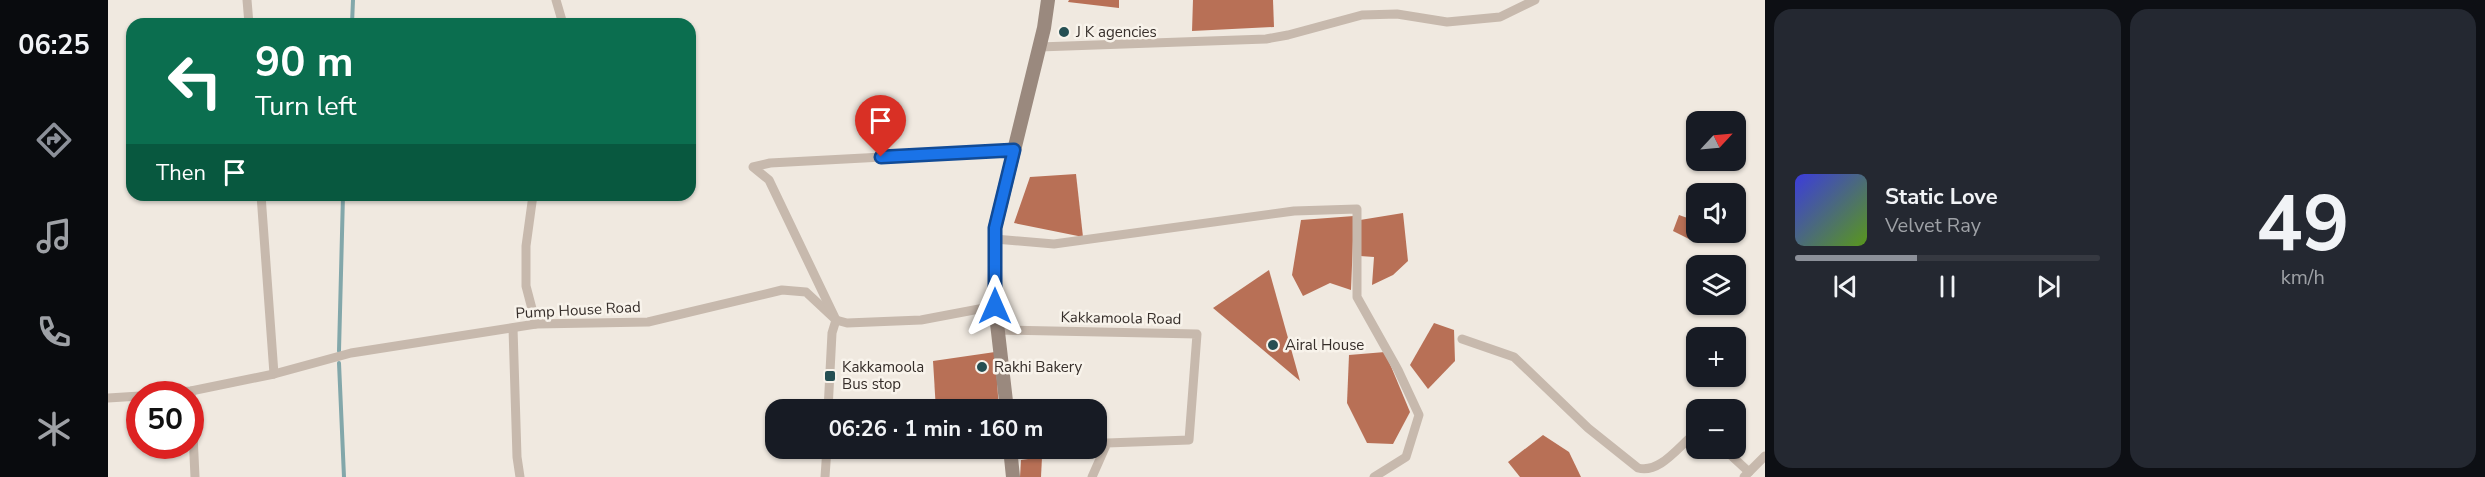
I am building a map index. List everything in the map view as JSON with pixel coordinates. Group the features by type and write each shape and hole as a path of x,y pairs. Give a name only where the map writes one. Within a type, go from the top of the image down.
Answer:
{"main road":[{"path":"1006,399 995,306 995,228 1039,47 1048,0"},
{"path":"1012,459 1013,477"}],"street":[{"path":"248,0 249,18"},
{"path":"556,0 561,18"},
{"path":"1039,47 1266,39 1362,15 1397,14 1447,22 1500,16 1535,0"},
{"path":"829,399 832,333 836,320 769,180 753,167 770,162 1014,150"},
{"path":"261,201 274,374"},
{"path":"532,201 526,246 526,286 536,324"},
{"path":"995,239 1054,244 1294,211 1357,208 1357,297 1398,370 1419,415 1406,457 1376,476"},
{"name":"Pump House Road","path":"204,389 274,374 351,353 536,324 648,322 782,291 806,292 836,320"},
{"path":"836,320 847,323 921,320 995,306"},
{"path":"513,328 517,457 520,477"},
{"name":"Kakkamoola Road","path":"998,330 1197,334 1189,440 1107,443 1092,477"},
{"path":"1462,339 1514,357 1588,428 1638,468 1645,470 1655,466 1686,441"},
{"path":"108,398 126,397"},
{"path":"1733,459 1747,474 1765,456"},
{"path":"194,459 195,477"},
{"path":"825,477 826,459"}],"building":[{"path":"1069,0 1119,0 1119,8 1068,2"},
{"path":"1193,0 1273,0 1274,27 1192,31"},
{"path":"1076,174 1083,237 1014,223 1030,177"},
{"path":"1403,213 1408,261 1393,275 1372,285 1374,257 1360,256 1360,220"},
{"path":"1679,215 1686,217 1686,238 1673,231"},
{"path":"1354,216 1351,290 1330,283 1303,296 1292,275 1301,220"},
{"name":"Airal House","path":"1269,270 1300,381 1213,308"},
{"path":"1434,323 1454,330 1455,361 1428,389 1410,365"},
{"path":"995,352 998,399 935,399 933,361"},
{"path":"1385,352 1410,412 1393,444 1367,443 1347,403 1349,355"},
{"path":"1543,435 1569,452 1581,477 1520,477 1508,462"},
{"path":"1042,459 1041,477 1020,477 1021,460"}],"waterway":[{"path":"352,18 353,0"},
{"path":"339,351 343,201"},
{"path":"339,363 344,477"}],"place":[{"name":"J K agencies","path":"1064,32"},
{"name":"Airal House","path":"1273,345"},
{"name":"Rakhi Bakery","path":"982,367"},
{"name":"Kakkamoola Bus stop","path":"830,376"}],"route":[{"path":"881,157 1014,150 995,228 995,306"}]}
